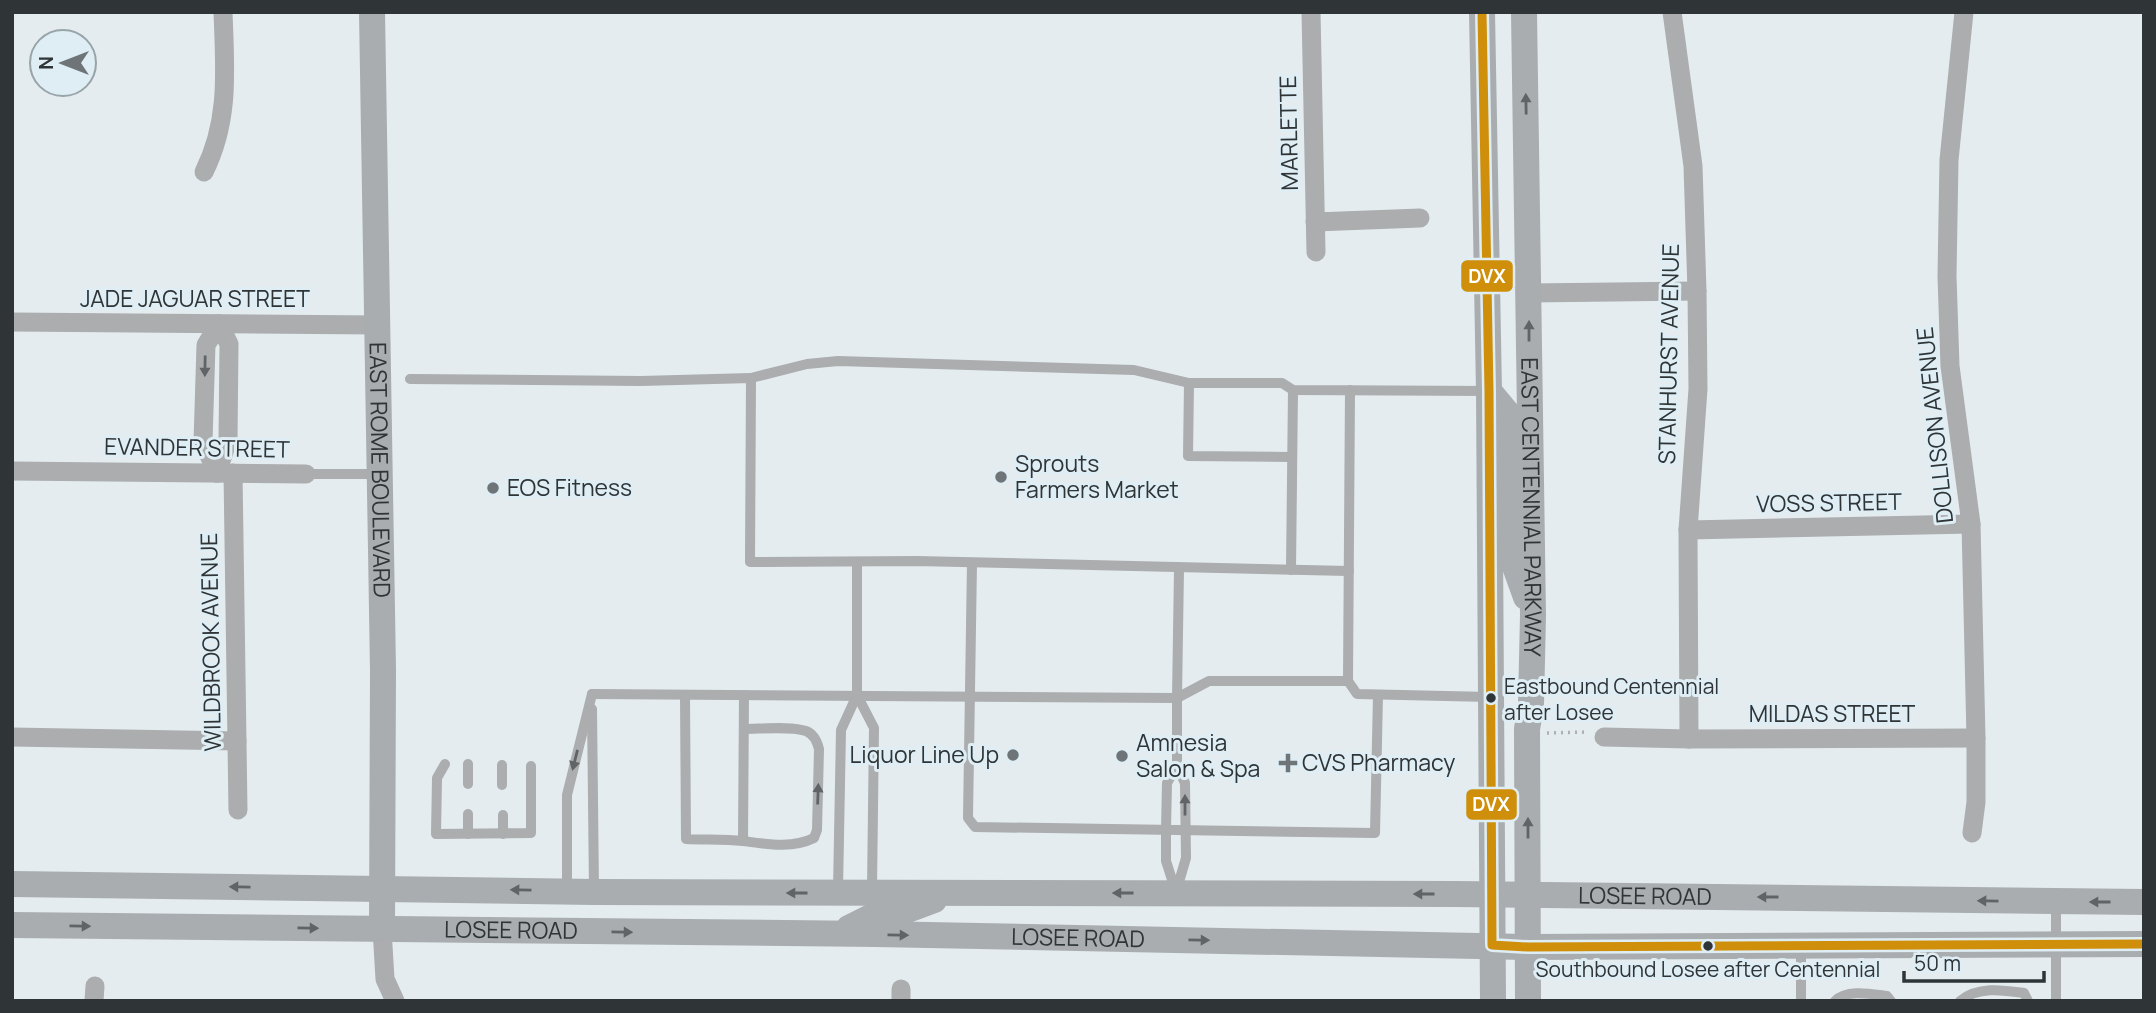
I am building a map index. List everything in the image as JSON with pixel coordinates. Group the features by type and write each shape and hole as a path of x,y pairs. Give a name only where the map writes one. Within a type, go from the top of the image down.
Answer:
{"main road":[{"name":"EAST ROME BOULEVARD","path":"372,12 383,670 382,929"},
{"name":"EAST CENTENNIAL PARKWAY","path":"1482,12 1489,391 1493,1001"},
{"name":"EAST CENTENNIAL PARKWAY","path":"1524,12 1533,615 1531,705 1527,729 1528,1001"},
{"path":"1489,391 1509,415 1512,558 1533,615"},
{"name":"LOSEE ROAD","path":"12,884 594,892 1492,894 2144,902"},
{"path":"742,934 804,919 833,918 872,894"},
{"path":"838,934 872,917 894,915 949,894"},
{"name":"LOSEE ROAD","path":"12,925 838,934 1528,947 2144,944"}],"street":[{"path":"204,172 216,149 224,113 223,12"},
{"name":"MARLETTE","path":"1311,12 1316,252"},
{"name":"STANHURST AVENUE","path":"1672,12 1693,166 1696,291 1698,390 1688,530 1689,739"},
{"name":"DOLLISON AVENUE","path":"1964,12 1949,160 1947,276 1950,366 1971,524 1976,738 1976,802 1972,832"},
{"path":"1315,222 1420,218"},
{"path":"1529,293 1696,291"},
{"name":"JADE JAGUAR STREET","path":"12,323 377,325"},
{"name":"WILDBROOK AVENUE","path":"219,324 229,344 225,473 238,810"},
{"name":"WILDBROOK AVENUE","path":"219,324 206,345 203,442 225,473"},
{"name":"EVANDER STREET","path":"12,471 306,474"},
{"name":"VOSS STREET","path":"1688,530 1971,524"},
{"path":"12,737 237,741"},
{"name":"MILDAS STREET","path":"1604,737 1976,738"},
{"path":"382,929 385,979 395,1001"}],"lane":[{"path":"410,379 641,381 751,378 807,364 838,361 1134,370 1189,383 1282,383 1293,390 1489,391"},
{"path":"751,378 750,562 972,563 1349,571"},
{"path":"1189,383 1188,456 1292,457"},
{"path":"1291,570 1293,390"},
{"path":"1350,390 1348,681 1357,694 1491,697"},
{"path":"204,412 228,412"},
{"name":"EVANDER STREET","path":"306,474 380,474"},
{"path":"838,894 841,730 857,695 857,562"},
{"path":"972,563 968,818 975,827 1375,832 1378,695"},
{"path":"1176,893 1185,858 1185,783 1177,766 1179,569"},
{"path":"592,694 1177,698 1209,681 1348,681"},
{"path":"567,891 567,795 592,694"},
{"path":"592,694 594,892"},
{"path":"685,695 686,839 743,841 762,845 805,843 814,838 817,830 820,748 816,739 808,732 744,729"},
{"path":"743,841 744,695"},
{"path":"857,695 874,729 872,894"},
{"path":"445,764 437,778 436,834 531,833 531,766"},
{"path":"468,764 468,784"},
{"path":"502,765 502,785"},
{"path":"1176,893 1166,861 1166,829 1167,783 1177,766"},
{"path":"468,814 468,834"},
{"path":"503,814 503,834"},
{"path":"2056,902 2056,1001"},
{"path":"1801,946 1801,1001"},
{"path":"1960,1001 1968,994 1982,991 2009,991 2024,993 2028,1001"},
{"path":"1835,1001 1842,995 1869,993 1887,996 1891,1001"}],"path":[{"path":"1527,729 1544,733 1590,732 1604,737"}],"transit line":[{"name":"DVX","path":"1482,12 1489,391 1492,945 2144,944"}],"place":[{"name":"Sprouts Farmers Market","path":"1001,477"},
{"name":"EOS Fitness","path":"493,488"},
{"name":"Eastbound Centennial after Losee","path":"1491,698"},
{"name":"Liquor Line Up","path":"1013,755"},
{"name":"Amnesia Salon & Spa","path":"1122,756"},
{"name":"CVS Pharmacy","path":"1288,763"},
{"name":"Southbound Losee after Centennial","path":"1708,946"}]}
